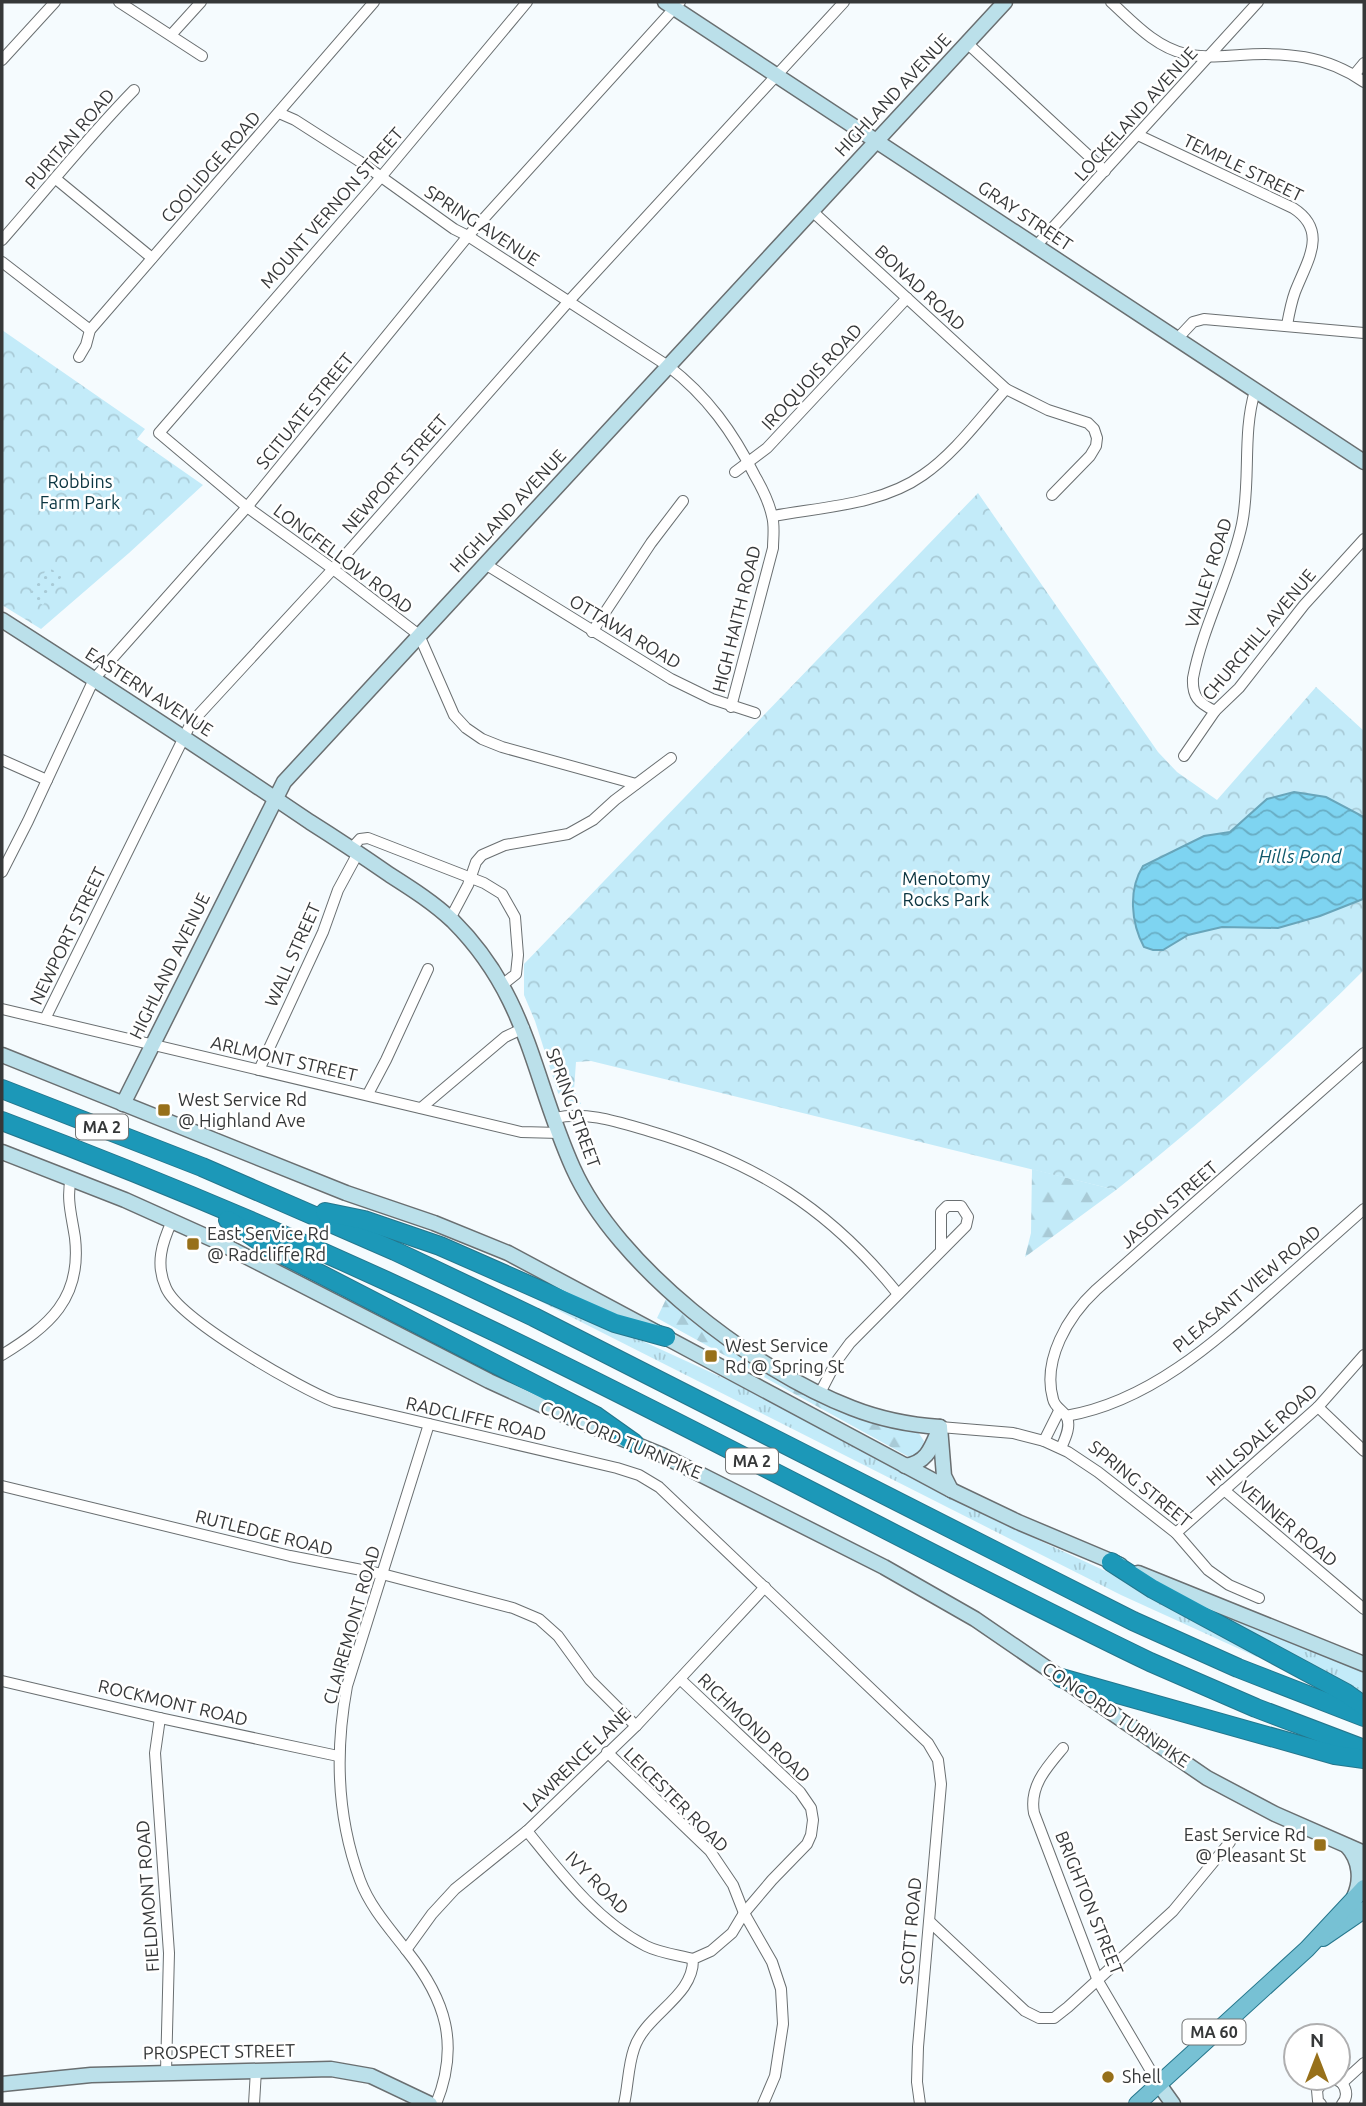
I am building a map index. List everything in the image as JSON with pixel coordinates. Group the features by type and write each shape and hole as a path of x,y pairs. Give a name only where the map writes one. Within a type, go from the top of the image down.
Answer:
{"highway":[{"name":"MA 2","path":"2,1089 149,1146 407,1256 546,1323 1133,1620 1238,1668 1364,1717"},
{"name":"CONCORD TURNPIKE","path":"2,1121 200,1199 364,1270 505,1336 1150,1662 1256,1708 1364,1749"},
{"path":"200,1199 268,1247 596,1416 634,1443"},
{"path":"290,1205 364,1220 433,1244 615,1323 666,1337"},
{"path":"1111,1562 1153,1589 1346,1693 1364,1706"},
{"path":"1060,1678 1335,1755 1364,1759"}],"main road":[{"name":"MA 60","path":"1137,2104 1361,1899"}],"street":[{"path":"2,60 55,2"},
{"path":"119,2 202,56"},
{"path":"171,35 201,2"},
{"name":"COOLIDGE ROAD","path":"79,357 90,330 374,2"},
{"name":"MOUNT VERNON STREET","path":"159,433 381,177 527,2"},
{"name":"NEWPORT STREET","path":"45,1019 191,723 333,569 569,301 845,2"},
{"name":"HIGHLAND AVENUE","path":"123,1104 274,798 288,777 1005,2"},
{"path":"1111,2 1139,28 1162,44 1186,54 1209,57 1272,53 1294,55 1335,65 1364,82"},
{"name":"LOCKELAND AVENUE","path":"1036,246 1258,2"},
{"name":"GRAY STREET","path":"673,4 1364,462"},
{"name":"SCITUATE STREET","path":"2,872 94,679 247,507 468,236 673,4"},
{"path":"967,43 1105,171"},
{"path":"1354,75 1364,63"},
{"name":"PURITAN ROAD","path":"2,240 87,140 134,90"},
{"name":"SPRING AVENUE","path":"279,113 296,120 454,229 668,366"},
{"name":"TEMPLE STREET","path":"1138,135 1293,208 1308,220 1314,240 1312,251 1293,298 1287,325"},
{"path":"56,178 152,258"},
{"name":"BONAD ROAD","path":"812,211 1006,389 1048,410 1088,423 1094,429 1096,446 1090,456 1052,495"},
{"path":"2,262 90,330"},
{"name":"IROQUOIS ROAD","path":"735,472 767,449 907,298"},
{"path":"1177,339 1193,322 1203,319 1364,333"},
{"name":"HIGH HAITH ROAD","path":"668,366 690,383 714,408 749,463 772,516 772,548 731,706"},
{"path":"772,516 868,499 906,486 937,464 1006,389"},
{"name":"VALLEY ROAD","path":"1215,711 1202,704 1195,696 1194,678 1241,527 1255,391"},
{"name":"LONGFELLOW ROAD","path":"159,433 247,507 419,635 454,715 466,728 482,739 636,784"},
{"path":"592,632 682,501"},
{"name":"CHURCHILL AVENUE","path":"1184,756 1215,711 1239,688 1304,605 1364,539"},
{"name":"OTTAWA ROAD","path":"485,564 671,679 731,706 755,713"},
{"name":"EASTERN AVENUE","path":"2,620 274,798"},
{"path":"450,919 478,859 489,850 568,834 593,820 671,758"},
{"path":"2,760 47,780"},
{"name":"SPRING STREET","path":"274,798 450,919 480,952 502,985 524,1028 560,1133 587,1194 609,1226 636,1257 684,1302 726,1336 778,1370 820,1393 881,1418 940,1427 998,1431 1044,1441 1061,1448 1092,1467 1176,1533 1208,1570 1229,1584 1259,1598"},
{"path":"354,851 360,839 368,838 471,878 502,894 515,917 518,956 516,974 502,985"},
{"name":"WALL STREET","path":"259,1070 323,932 354,851"},
{"path":"368,1094 428,969"},
{"name":"ARLMONT STREET","path":"2,1009 528,1133 560,1133"},
{"path":"421,1108 505,1037 524,1028"},
{"name":"JASON STREET","path":"1061,1448 1067,1431 1063,1413 1053,1402 1055,1359 1062,1335 1079,1307 1364,1053"},
{"path":"2,1055 346,1193 490,1245 905,1466 1017,1522 1364,1664"},
{"path":"555,1118 581,1116 611,1120 697,1146 745,1168 802,1201 836,1227 863,1252 898,1294"},
{"name":"CONCORD TURNPIKE","path":"2,1152 173,1221 504,1388 680,1463 904,1577 958,1609 1223,1787 1286,1820 1364,1853"},
{"path":"2,1355 39,1330 59,1310 69,1291 76,1261 68,1203 71,1178"},
{"name":"PLEASANT VIEW ROAD","path":"1063,1413 1100,1407 1140,1390 1181,1366 1259,1303 1364,1209"},
{"name":"RADCLIFFE ROAD","path":"173,1221 161,1245 160,1266 166,1290 183,1311 316,1394 344,1404 617,1468 646,1478 659,1487 928,1743 938,1760"},
{"path":"820,1393 846,1347 941,1251"},
{"name":"HILLSDALE ROAD","path":"1176,1533 1318,1407 1364,1355"},
{"path":"1318,1407 1364,1451"},
{"path":"1044,1441 1063,1413"},
{"name":"CLAIREMONT ROAD","path":"429,1424 347,1686 338,1756 341,1797 360,1882 377,1912 429,1984 443,2014 449,2038 446,2076 436,2104"},
{"path":"905,1466 926,1457 940,1427"},
{"path":"940,1427 944,1476 951,1490"},
{"name":"RUTLEDGE ROAD","path":"2,1486 290,1556 382,1574 513,1608 539,1619 558,1636 590,1680 636,1726"},
{"name":"VENNER ROAD","path":"1224,1490 1364,1609"},
{"name":"LAWRENCE LANE","path":"407,1950 432,1913 455,1889 527,1831 636,1726 765,1587"},
{"name":"RICHMOND ROAD","path":"680,1679 800,1792 811,1808 813,1825 807,1844 799,1855 772,1880 744,1913 732,1933 710,1951 693,1959"},
{"name":"ROCKMONT ROAD","path":"2,1681 338,1756"},
{"name":"FIELDMONT ROAD","path":"160,1718 155,1753 168,1926 166,2072"},
{"name":"BRIGHTON STREET","path":"1063,1748 1037,1785 1032,1803 1039,1827 1098,1981 1173,2104"},
{"name":"LEICESTER ROAD","path":"607,1752 710,1852 733,1885 744,1913 772,1962 781,1989 783,2024 775,2076 763,2104"},
{"name":"SCOTT ROAD","path":"920,2104 917,2082 918,2046 941,1784 938,1760"},
{"name":"IVY ROAD","path":"527,1831 572,1886 614,1925 648,1947 693,1959"},
{"path":"930,1922 1025,2011 1040,2018 1054,2018 1173,1911 1230,1842"},
{"path":"1347,1846 1354,1856 1358,1871 1361,1899"},
{"path":"624,2104 634,2049 645,2028 686,1985 693,1973 693,1959"},
{"name":"PROSPECT STREET","path":"2,2084 91,2075 317,2069 358,2073 383,2081 430,2104"},
{"path":"254,2104 256,2070"}],"green space":[{"name":"Robbins Farm Park","path":"2,330 145,429 137,439 203,485 41,629 2,605"},
{"name":"Menotomy Rocks Park","path":"978,493 1158,752 1177,772 1217,800 1316,687 1364,731 1364,970 1305,1028 1243,1083 1116,1190 591,1061 576,1062 574,1090 581,1104 565,1100 558,1093 524,995 524,964"},
{"path":"48,567 62,576 43,605 29,596"},
{"path":"1032,1169 1116,1190 1025,1257 1031,1233"},
{"path":"498,1275 732,1382 991,1518 1144,1589 1258,1655 1257,1657 1121,1595 498,1280"},
{"path":"668,1295 757,1364 918,1432 924,1441 920,1453 909,1457 657,1318"},
{"path":"1189,1601 1364,1672 1364,1696"}],"water":[{"name":"Hills Pond","path":"1294,792 1326,797 1364,817 1363,899 1320,916 1278,928 1222,927 1188,935 1163,950 1144,947 1136,928 1133,906 1135,885 1143,866 1204,836 1230,832 1267,799"}],"place":[{"name":"West Service Rd @ Highland Ave","path":"164,1110"},
{"name":"East Service Rd @ Radcliffe Rd","path":"193,1244"},
{"name":"West Service Rd @ Spring St","path":"711,1356"},
{"name":"East Service Rd @ Pleasant St","path":"1320,1845"},
{"name":"Shell","path":"1108,2077"}]}
